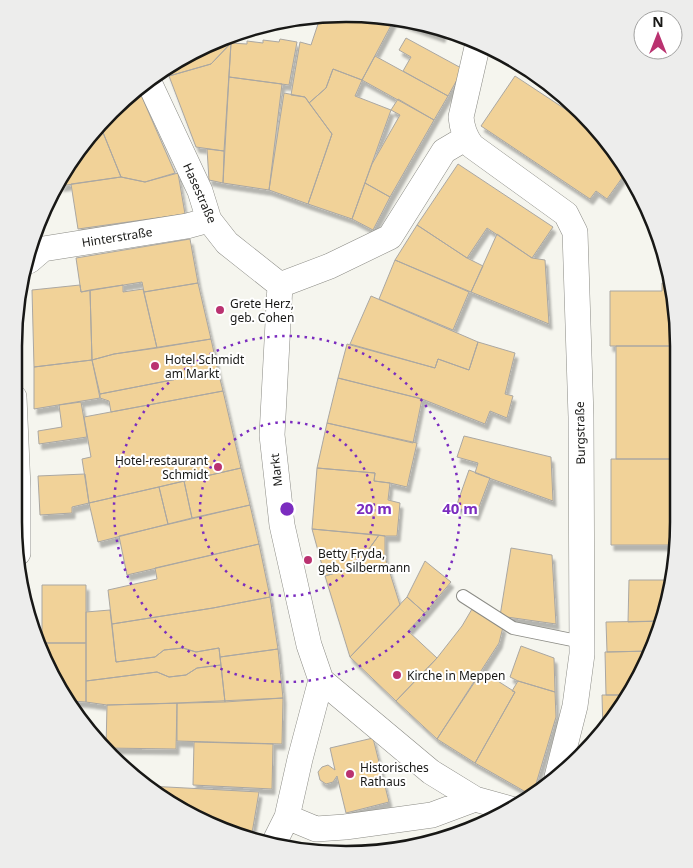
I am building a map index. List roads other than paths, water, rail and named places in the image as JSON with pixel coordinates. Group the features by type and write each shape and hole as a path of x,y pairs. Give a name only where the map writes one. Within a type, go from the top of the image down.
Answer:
{"street":[{"path":"280,285 330,266 390,237 444,151 466,138 461,117 476,50"},
{"name":"Hasestraße","path":"151,87 200,192 209,220 227,243 280,285"},
{"name":"Burgstraße","path":"466,138 472,146 566,214 575,232 581,417 582,654 575,706 560,765"},
{"name":"Hinterstraße","path":"36,255 43,249 187,226 209,220"},
{"name":"Markt","path":"280,285 272,435 282,525 309,645 321,680"},
{"path":"277,838 287,817 300,758 321,680 431,772 475,799 501,806"},
{"path":"287,817 316,829 345,827 432,816 475,799"}],"lane":[{"path":"464,596 513,628 582,642"}],"place":[{"name":"Grete Herz, geb. Cohen","path":"220,310"},
{"name":"Hotel Schmidt am Markt","path":"155,366"},
{"name":"Hotel-restaurant Schmidt","path":"218,467"},
{"name":"Betty Fryda, geb. Silbermann","path":"308,560"},
{"name":"Kirche in Meppen","path":"397,675"},
{"name":"Historisches Rathaus","path":"350,774"}]}
